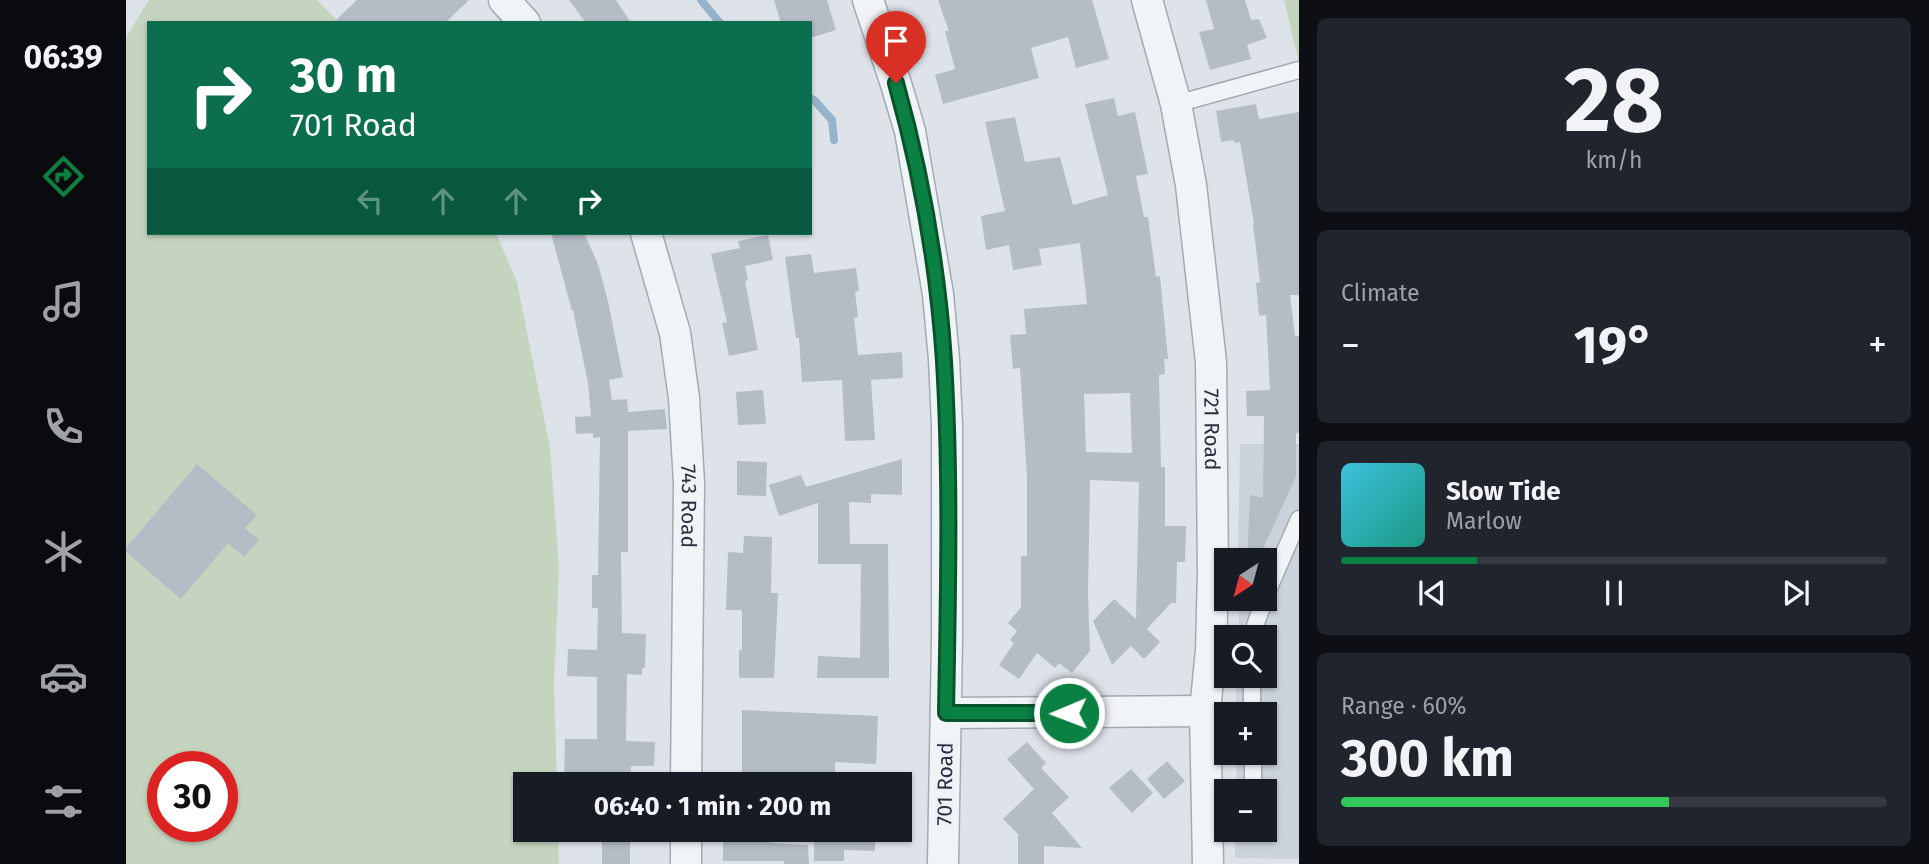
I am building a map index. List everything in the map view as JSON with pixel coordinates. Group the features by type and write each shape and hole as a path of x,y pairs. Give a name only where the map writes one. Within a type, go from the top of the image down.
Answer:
{"street":[{"path":"505,0 523,21"},
{"name":"701 Road","path":"868,0 910,131 938,294 944,359 947,425 943,864"},
{"name":"721 Road","path":"1147,0 1176,104 1191,185 1211,362 1213,572 1217,625"},
{"name":"743 Road","path":"647,235 675,333 684,398 689,483 686,772"},
{"name":"721 Road","path":"1214,670 1205,711 1214,785"},
{"path":"946,713 1205,711"},
{"name":"721 Road","path":"1208,864 1214,828"},
{"path":"686,842 686,864"}],"lane":[{"path":"1176,104 1299,70"},
{"path":"1278,568 1299,519"}],"shaded area":[{"path":"1240,444 1299,444 1299,859 1235,858 1236,842 1277,842 1277,779 1237,779 1236,765 1277,765 1277,702 1236,702 1236,688 1277,688 1277,625 1239,625 1239,611 1278,611 1278,548 1238,548"}],"green space":[{"path":"149,0 317,0 338,21 147,21 147,235 497,235 517,282 550,448 559,567 554,685 557,772 513,772 513,842 558,842 559,864 126,864 126,37"},
{"path":"1284,0 1299,0 1299,63"}],"building":[{"path":"357,0 469,0 447,21 335,21"},
{"path":"569,0 616,0 630,21 585,21"},
{"path":"774,0 827,0 836,30 812,37 812,21 780,21"},
{"path":"938,0 1092,0 1109,59 1076,68 1068,37 1031,48 1039,78 943,104 935,75 955,69 945,31 949,31"},
{"path":"1206,0 1245,0 1251,20 1259,19 1267,38 1247,45 1251,59 1210,70 1199,32 1214,29"},
{"path":"1114,98 1118,116 1135,112 1148,174 1136,176 1144,217 1148,217 1156,277 1160,276 1168,359 1164,359 1165,374 1159,375 1161,467 1165,467 1165,526 1186,526 1185,562 1177,562 1176,603 1171,603 1147,629 1160,642 1144,659 1131,646 1112,665 1093,621 1114,599 1136,619 1139,482 1090,480 1090,651 1072,673 1059,663 1055,668 1037,653 1019,679 999,665 1014,643 1010,640 1017,631 1008,623 1021,607 1021,556 1027,556 1027,477 1020,368 1013,369 1010,335 1026,334 1024,309 1087,304 1080,243 1039,249 1042,265 1013,270 1009,245 986,250 981,216 1005,211 985,122 1015,117 1025,162 1060,157 1073,205 1108,195 1085,104","holes":["1130,393 1132,453 1086,452 1084,394"]},
{"path":"1256,104 1259,119 1299,112 1299,295 1290,295 1295,336 1299,336 1296,476 1263,548 1248,548 1250,495 1263,498 1264,416 1247,416 1246,391 1270,390 1266,315 1259,316 1256,283 1260,282 1254,223 1240,142 1221,142 1216,111"},
{"path":"552,235 585,235 598,264 623,377 609,380 612,400 627,399 628,412 665,409 667,429 628,431 628,552 621,552 622,633 646,634 645,668 642,668 642,675 627,674 626,741 655,742 654,766 631,766 631,772 564,772 565,739 597,739 597,677 567,676 568,649 597,650 598,608 592,608 592,575 598,575 600,437 593,438 593,433 576,434 575,417 591,416 588,383 573,310"},
{"path":"768,235 773,260 745,266 748,280 745,281 758,350 729,356 722,323 727,322 711,254 740,248 738,241"},
{"path":"811,254 814,273 856,268 858,317 854,318 858,355 902,352 903,378 871,380 875,440 845,441 842,380 802,382 799,338 796,338 785,257"},
{"path":"763,390 766,424 738,425 736,392"},
{"path":"902,459 902,495 871,494 871,503 849,502 850,544 888,544 889,678 817,678 818,656 860,658 861,564 818,564 818,503 779,516 769,485 801,475 806,487"},
{"path":"737,461 767,462 766,496 737,495"},
{"path":"197,464 257,515 245,528 259,540 244,557 228,543 181,599 126,552 126,548"},
{"path":"744,536 772,537 771,593 778,593 774,678 739,678 742,610 726,610 728,552 743,553"},
{"path":"742,710 878,716 876,764 835,762 835,772 742,772"},
{"path":"1027,742 1046,763 1041,768 1069,797 1052,813 1082,848 1044,846 1044,864 1018,864 1018,834 1003,819 1034,789 1007,759"},
{"path":"1167,761 1185,781 1164,799 1147,779"},
{"path":"1131,769 1153,793 1132,813 1109,788"},
{"path":"602,842 630,842 630,864 602,864"},
{"path":"723,842 808,845 809,864 784,864 784,861 723,861"},
{"path":"814,842 875,842 875,851 844,850 844,861 814,861"}],"waterway":[{"path":"701,0 718,21"},
{"path":"812,99 832,120 834,140"}],"route":[{"path":"896,83 910,131 925,214 938,294 944,359 947,425 946,713 1069,713"}]}
